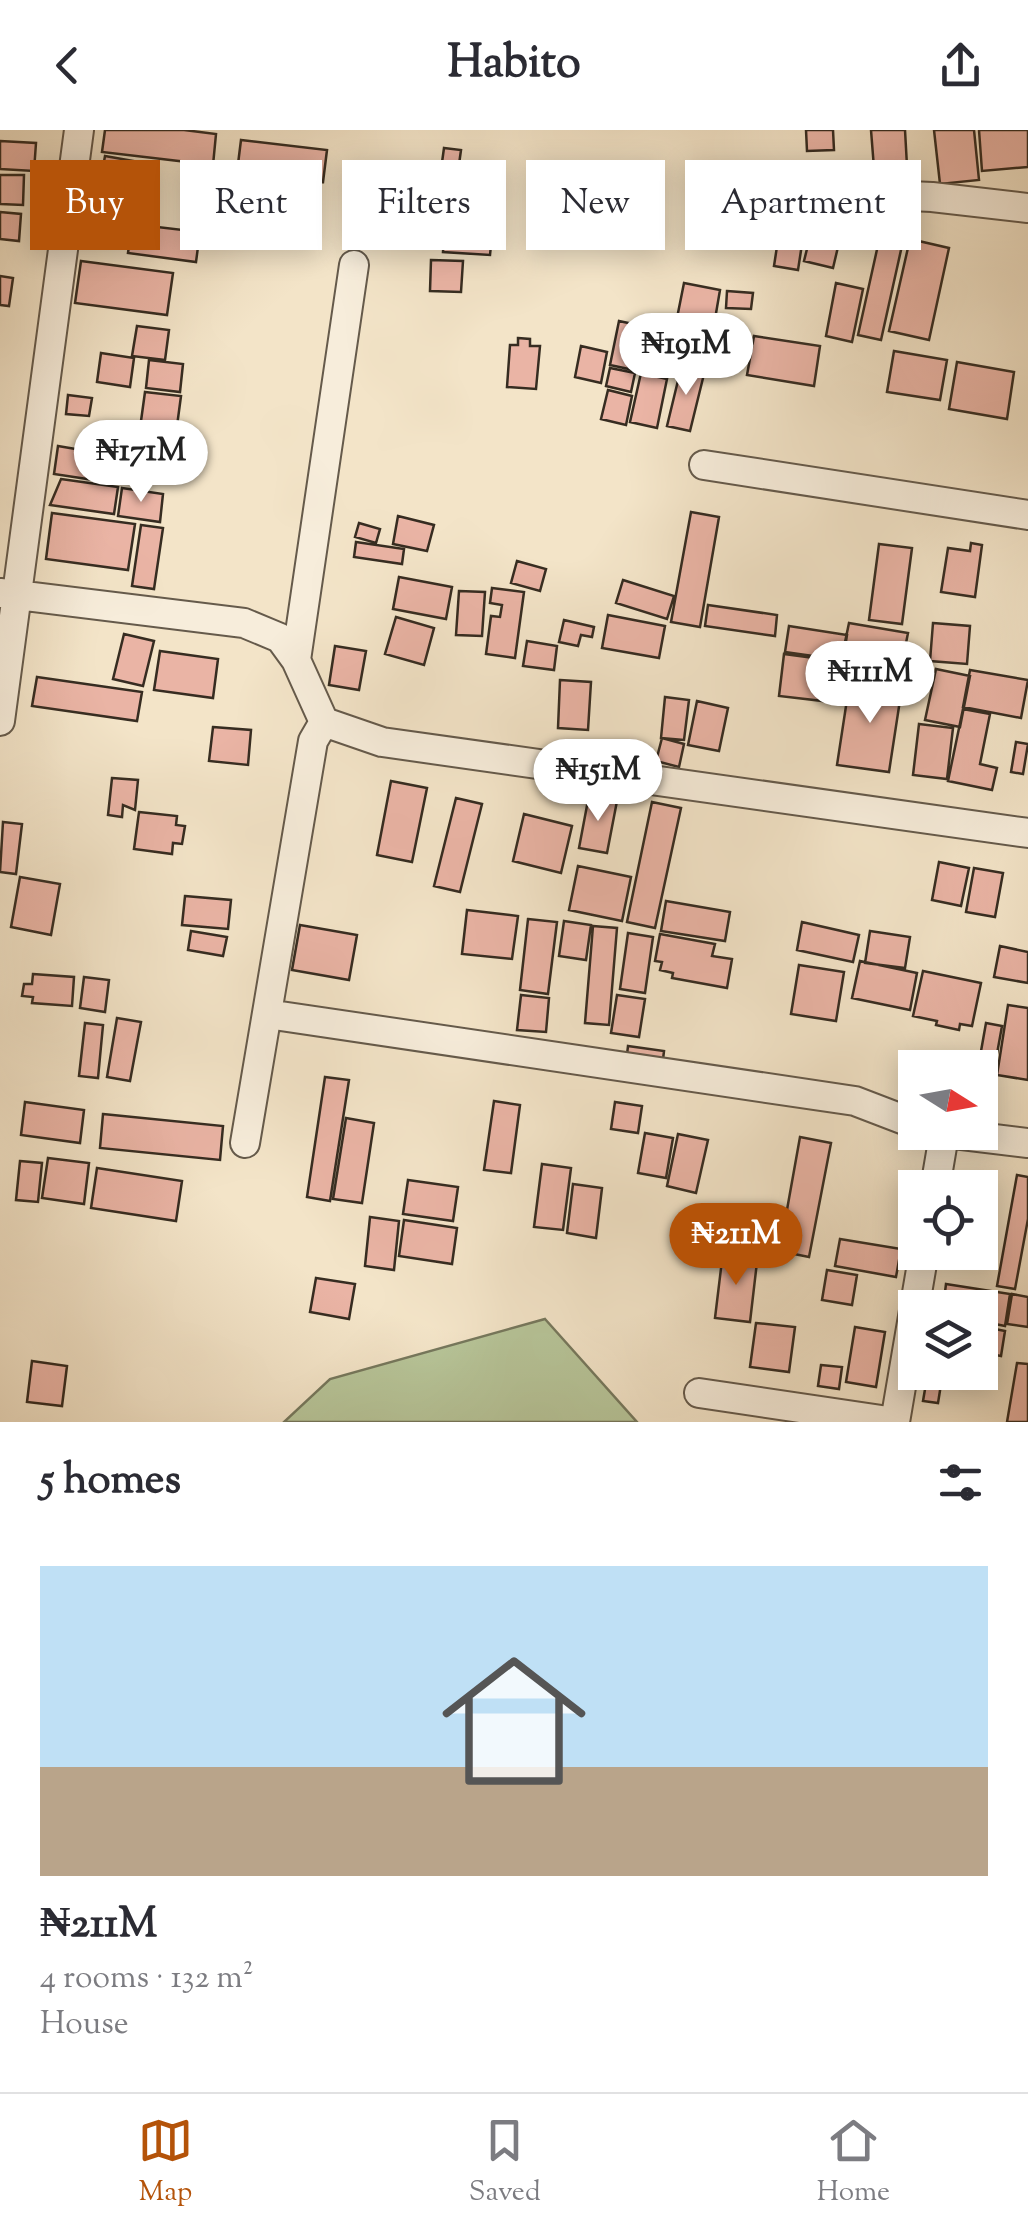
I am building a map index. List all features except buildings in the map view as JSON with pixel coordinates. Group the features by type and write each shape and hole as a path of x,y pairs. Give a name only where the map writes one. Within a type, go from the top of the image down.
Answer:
{"street":[{"path":"0,722 7,594 79,130"},
{"path":"921,196 1028,208"},
{"path":"296,660 354,264"},
{"path":"704,465 1028,516"},
{"path":"7,594 244,623 280,638 296,660 324,722 382,742 1028,833"},
{"path":"245,1143 313,741 324,722"},
{"path":"268,1014 855,1101 898,1117"},
{"path":"998,1140 1028,1143"},
{"path":"699,1393 895,1422 921,1270"}],"green space":[{"path":"545,1319 637,1422 284,1422 330,1379"}]}
